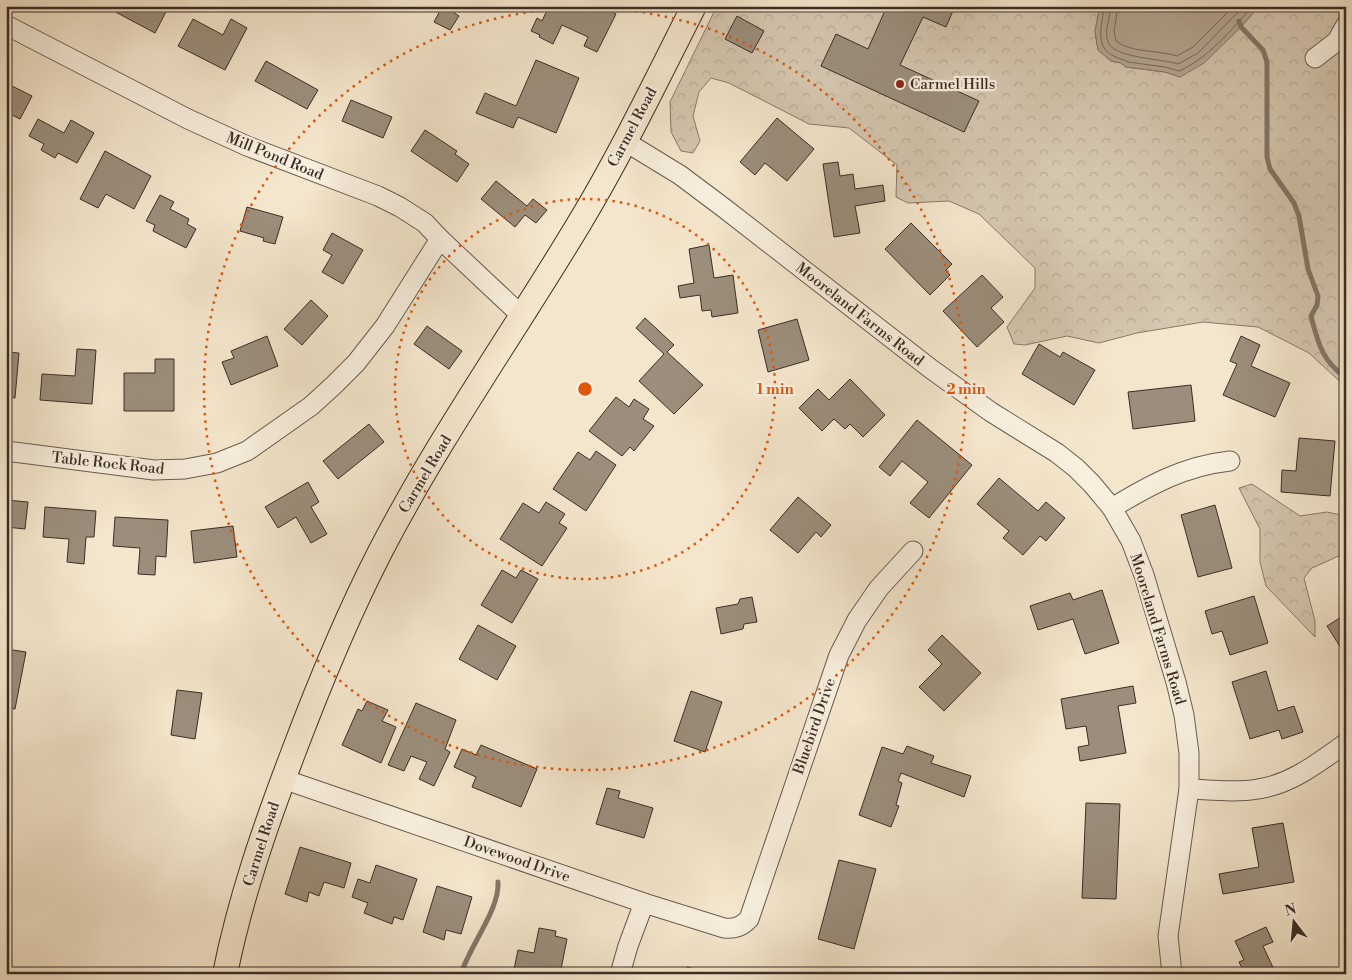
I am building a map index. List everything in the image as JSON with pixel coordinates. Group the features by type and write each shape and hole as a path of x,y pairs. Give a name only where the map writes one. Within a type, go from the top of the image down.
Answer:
{"main road":[{"name":"Carmel Road","path":"225,974 263,834 283,779 313,699 379,554 439,449 522,316 626,142 694,6"}],"street":[{"name":"Mill Pond Road","path":"6,24 188,119 247,146 378,196 400,207 425,223 522,316"},
{"path":"1315,58 1337,41 1346,25"},
{"name":"Mooreland Farms Road","path":"626,142 695,186 931,369 991,412 1057,453 1076,468 1112,508 1131,541 1144,575 1176,682 1184,715 1189,753 1189,789 1168,936 1172,974"},
{"name":"Table Rock Road","path":"6,451 154,470 186,469 216,463 247,451 311,406 356,363 385,326 440,239"},
{"path":"1112,508 1162,479 1186,470 1230,461"},
{"name":"Bluebird Drive","path":"749,919 839,655 857,620 879,588 913,551"},
{"path":"1189,789 1245,791 1260,789 1302,773 1346,743"},
{"name":"Dovewood Drive","path":"283,779 644,903 724,928 734,929 743,925 749,919"},
{"path":"620,974 644,903"}],"green space":[{"path":"717,6 1100,6 1095,31 1098,50 1111,61 1121,63 1126,67 1165,72 1180,77 1241,27 1259,6 1346,6 1346,387 1309,353 1258,327 1203,322 1137,333 1099,343 1067,336 1025,345 1014,344 1007,327 1035,288 1035,268 979,214 949,201 908,203 896,197 897,165 849,128 809,124 729,83 711,78 699,92 693,116 700,141 693,153 681,151 671,132 670,102"},
{"path":"1252,484 1300,516 1327,512 1346,516 1346,558 1341,555 1312,568 1304,578 1315,621 1315,637 1266,586 1260,562 1260,529 1239,488"}],"water":[{"path":"1100,6 1259,6 1241,27 1204,63 1180,77 1165,72 1126,67 1121,63 1111,61 1098,50 1095,31"}],"building":[{"path":"109,6 169,6 155,33 108,8"},
{"path":"436,6 458,6 454,13 459,16 450,30 434,22 441,9"},
{"path":"549,6 587,6 598,11 600,6 616,14 597,52 584,46 588,37 562,25 553,44 531,31 537,18 542,21"},
{"name":"Carmel Hills","path":"887,6 955,6 946,27 923,17 900,65 979,101 964,132 821,66 836,34 868,49"},
{"path":"737,16 764,31 752,53 725,39"},
{"path":"193,19 223,35 231,19 247,28 225,70 178,46"},
{"path":"536,60 579,78 556,133 518,117 513,128 476,113 485,93 516,106"},
{"path":"266,61 318,90 307,109 255,81"},
{"path":"6,83 32,96 20,119 6,112"},
{"path":"351,100 392,117 383,138 342,121"},
{"path":"777,118 814,149 787,181 765,163 755,175 740,162"},
{"path":"38,119 64,133 71,120 94,133 77,163 58,153 55,158 41,150 44,144 29,136"},
{"path":"425,130 457,151 455,154 469,164 457,182 411,151"},
{"path":"105,151 151,176 134,209 106,194 98,208 80,199"},
{"path":"838,162 840,176 853,174 855,189 883,185 885,201 855,206 860,233 834,237 823,164"},
{"path":"496,181 527,206 533,199 547,210 536,223 525,215 515,227 481,199"},
{"path":"160,195 174,202 170,209 189,219 187,224 196,229 186,248 153,231 155,225 146,221"},
{"path":"247,207 283,217 275,244 263,241 264,238 240,231"},
{"path":"911,223 952,264 946,270 950,275 930,295 885,249"},
{"path":"332,233 363,250 343,284 322,272 332,255 323,250"},
{"path":"709,245 714,278 733,275 738,313 712,317 711,310 702,311 700,295 680,298 678,286 694,283 689,249"},
{"path":"982,275 1003,297 991,308 1004,322 977,347 943,311"},
{"path":"311,300 328,316 302,345 284,329"},
{"path":"645,318 674,345 667,352 703,385 674,414 639,381 664,354 636,328"},
{"path":"797,319 809,360 768,372 758,330"},
{"path":"427,326 462,351 449,369 414,344"},
{"path":"267,336 278,366 231,385 222,362 234,358 231,351"},
{"path":"1241,336 1260,345 1251,366 1290,383 1275,417 1223,395 1237,364 1230,361"},
{"path":"1039,344 1060,357 1063,352 1095,370 1074,405 1022,374"},
{"path":"77,349 96,350 92,404 40,400 42,374 75,376"},
{"path":"6,352 19,353 15,398 6,397"},
{"path":"155,359 174,359 174,411 124,411 124,373 155,373"},
{"path":"850,379 885,415 863,437 850,424 845,429 834,419 822,431 799,408 818,389 829,400"},
{"path":"1191,385 1195,421 1133,429 1128,392"},
{"path":"616,397 629,407 634,399 649,409 643,419 654,426 634,451 630,447 622,456 589,431"},
{"path":"917,420 972,465 929,518 910,503 928,482 902,461 890,476 879,467"},
{"path":"369,424 384,442 338,479 323,461"},
{"path":"1299,438 1335,441 1330,496 1281,492 1282,470 1296,471"},
{"path":"596,451 616,465 586,511 553,489 578,452 590,460"},
{"path":"999,478 1038,511 1046,502 1065,518 1046,541 1040,536 1023,555 1003,538 1009,531 977,504"},
{"path":"308,482 319,502 311,507 327,534 311,543 296,517 278,528 265,507"},
{"path":"798,497 831,525 821,537 816,532 798,553 770,530"},
{"path":"6,500 28,502 25,529 6,527"},
{"path":"546,502 565,514 559,523 567,528 542,566 500,539 523,503 539,513"},
{"path":"1215,505 1232,568 1198,577 1181,515"},
{"path":"45,507 96,511 94,537 86,537 84,564 67,562 69,539 43,537"},
{"path":"115,517 168,520 166,557 156,556 155,575 138,574 140,548 113,546"},
{"path":"233,526 237,557 194,563 191,531"},
{"path":"502,570 516,578 521,570 538,579 512,623 481,605"},
{"path":"1102,590 1119,643 1085,654 1073,619 1038,630 1030,606 1070,593 1073,600"},
{"path":"1254,596 1268,643 1230,655 1222,631 1212,634 1205,611"},
{"path":"752,597 757,622 744,624 743,629 721,634 716,608 738,604 740,599"},
{"path":"1346,614 1346,656 1327,626"},
{"path":"478,625 516,646 497,680 459,659"},
{"path":"942,635 981,673 944,711 919,687 942,664 928,650"},
{"path":"6,649 26,652 15,709 6,708"},
{"path":"1266,671 1278,711 1294,706 1303,732 1282,739 1279,730 1250,739 1232,682"},
{"path":"1133,686 1136,703 1118,706 1126,753 1080,761 1078,747 1089,745 1086,726 1066,729 1061,699"},
{"path":"177,690 202,693 195,739 171,735"},
{"path":"691,691 722,702 705,752 674,741"},
{"path":"367,701 388,710 382,721 396,727 381,763 342,745 358,709 362,711"},
{"path":"416,703 456,720 445,749 450,752 434,786 419,779 427,762 411,756 404,771 388,765"},
{"path":"481,745 537,769 521,807 472,787 476,777 454,767 462,749 476,755"},
{"path":"907,746 934,756 931,763 971,776 964,797 901,773 898,781 902,783 896,805 899,806 891,827 859,815 882,747 903,754"},
{"path":"607,788 620,791 618,798 653,808 644,838 596,824"},
{"path":"1086,803 1120,804 1116,899 1082,898"},
{"path":"1283,823 1294,882 1223,894 1219,874 1259,867 1252,828"},
{"path":"300,847 351,863 344,888 324,882 319,896 309,892 307,902 285,894"},
{"path":"839,860 876,869 854,949 818,939"},
{"path":"376,865 417,879 403,920 394,917 392,924 364,913 368,903 352,897 358,879 370,883"},
{"path":"437,886 472,897 461,934 446,930 444,940 423,932"},
{"path":"1266,927 1273,942 1263,946 1276,974 1245,974 1239,962 1244,960 1235,941"},
{"path":"539,928 556,931 555,936 567,939 561,969 580,974 513,974 518,950 534,953"},
{"path":"687,967 710,973 710,974 685,974"}],"waterway":[{"path":"1239,21 1241,27 1263,50 1267,62 1267,157 1270,169 1294,203 1299,216 1308,269 1318,296 1317,305 1311,316 1316,335 1326,358 1346,378"},
{"path":"461,974 494,904 498,882"}],"place":[{"name":"Carmel Hills","path":"900,84"}]}
